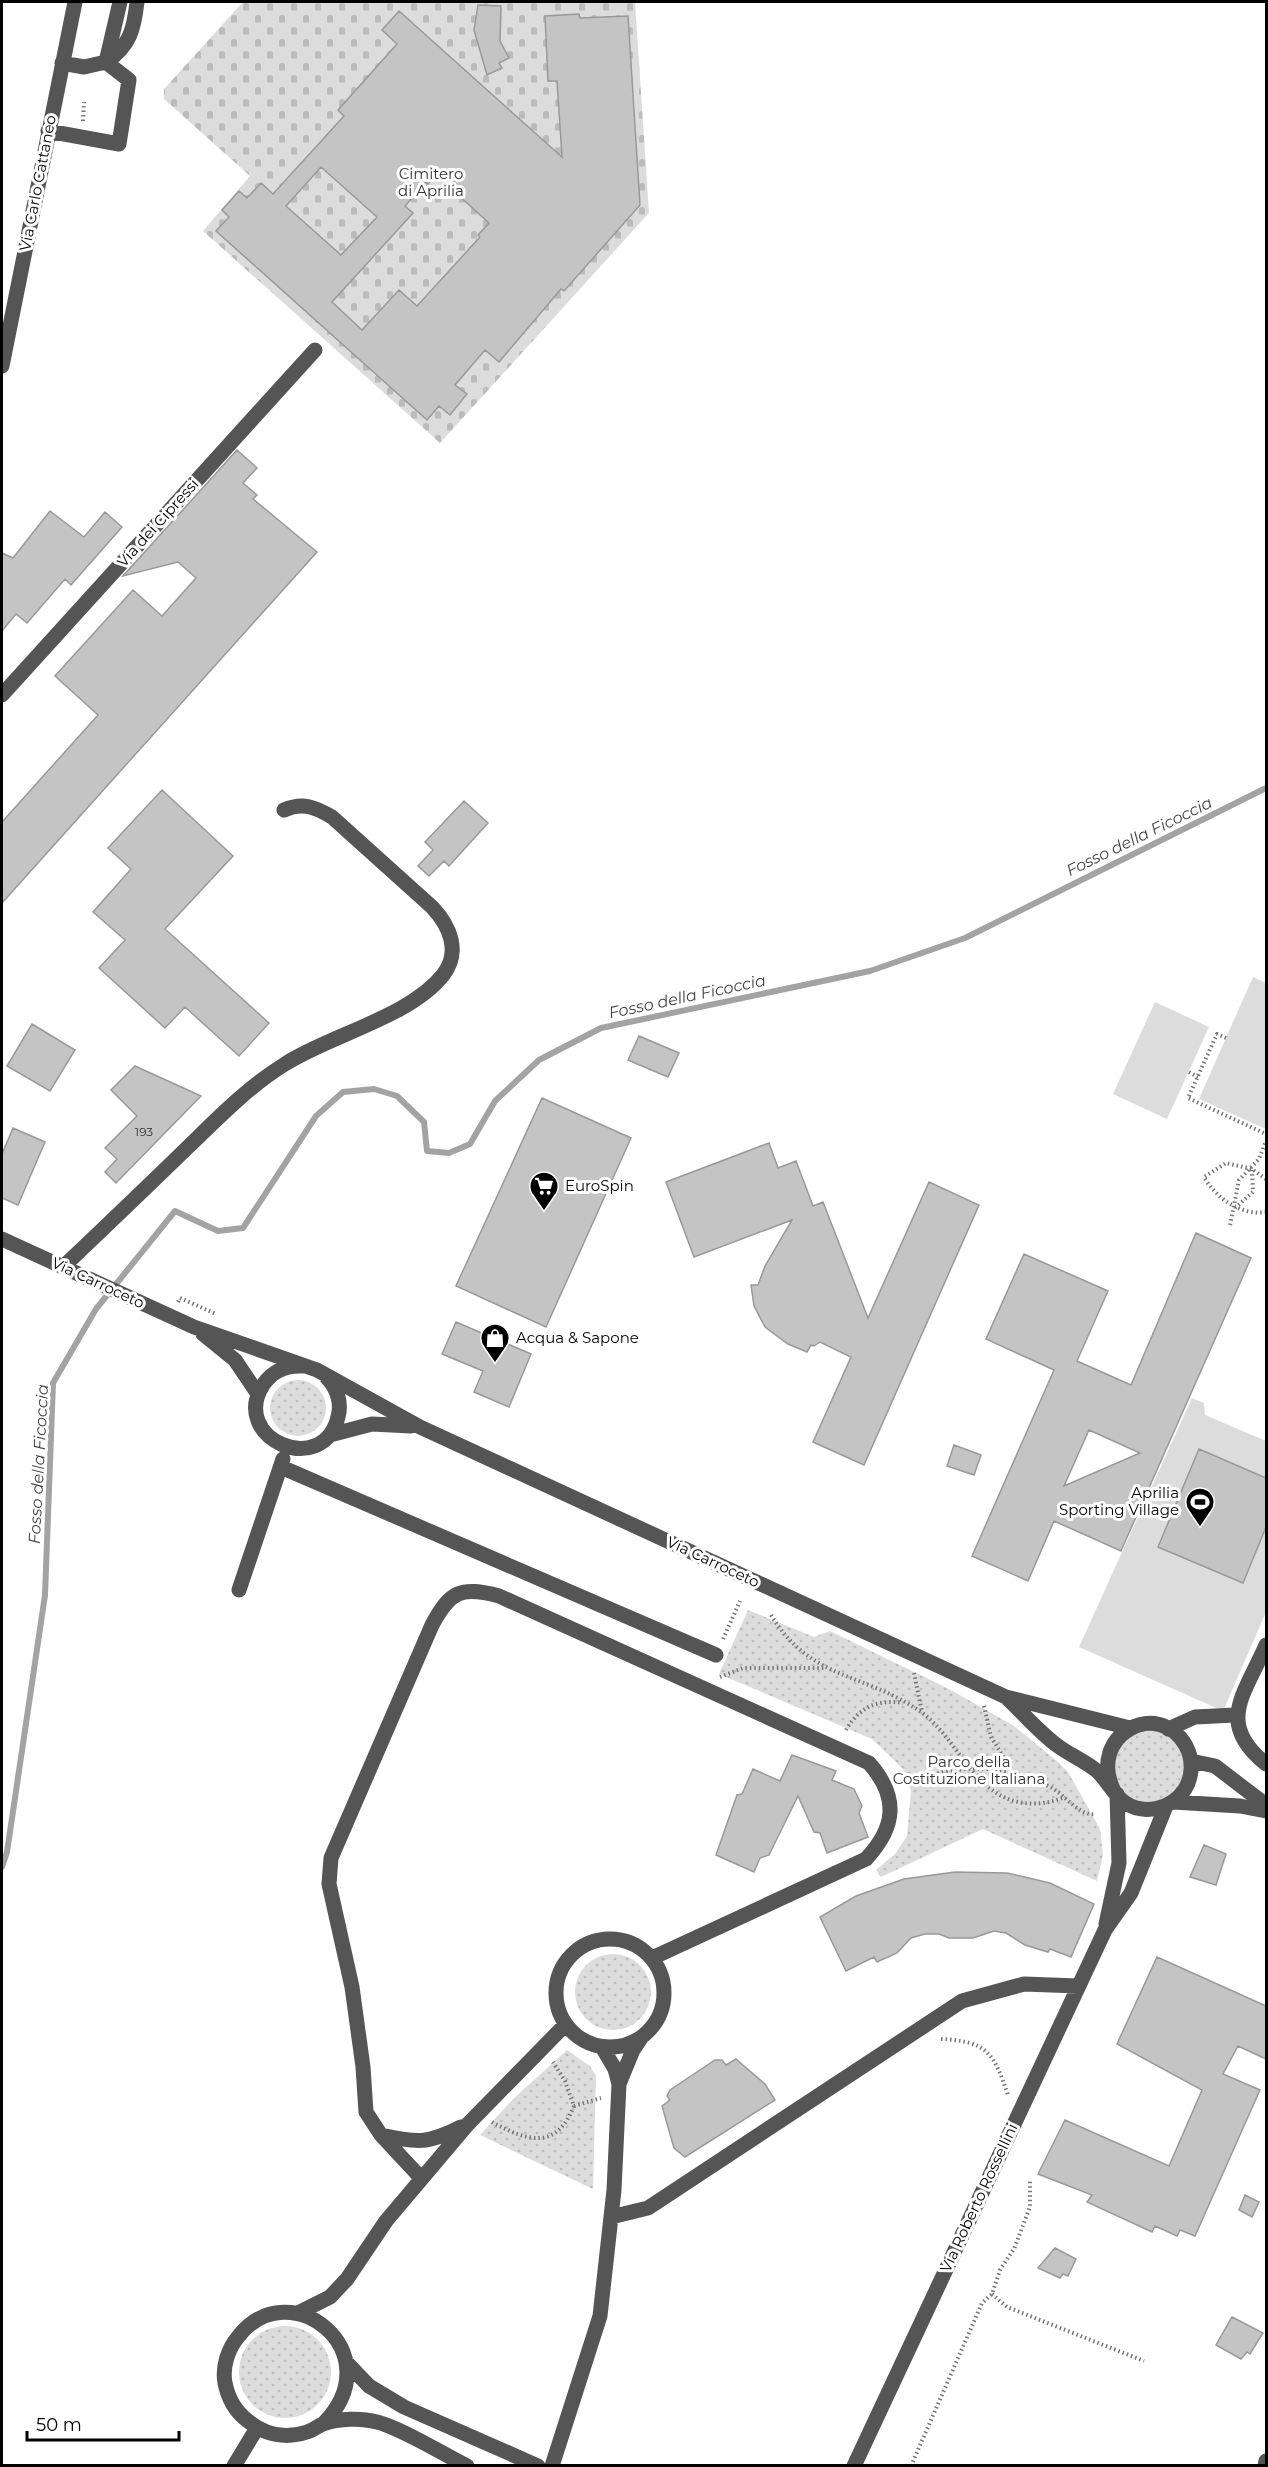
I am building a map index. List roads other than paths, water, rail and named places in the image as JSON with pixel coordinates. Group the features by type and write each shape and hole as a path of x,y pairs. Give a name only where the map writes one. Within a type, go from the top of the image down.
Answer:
{"street":[{"name":"Via Carlo Cattaneo","path":"2,366 75,2"},
{"path":"106,62 120,2"},
{"path":"62,63 84,67 106,62 122,50 133,33 137,2"},
{"path":"48,131 119,144 129,80 106,62"},
{"name":"Via dei Cipressi","path":"2,695 315,350"},
{"path":"63,1267 230,1104 285,1064 421,996 444,975 452,962 453,947 449,932 443,918 432,907 332,817 315,807 297,805 284,810"},
{"name":"Via Carroceto","path":"2,1239 194,1327 309,1367 420,1427 1006,1696 1130,1728 1145,1724 1168,1729"},
{"name":"Via Carroceto","path":"194,1327 235,1360 258,1394"},
{"path":"239,1590 287,1448 271,1439 260,1426 256,1411 258,1394 266,1381 279,1370 294,1366 309,1367"},
{"path":"324,1375 336,1390 339,1404 337,1423 330,1435"},
{"name":"Via Carroceto","path":"287,1448 309,1448 330,1435 372,1424 420,1427"},
{"path":"281,1467 716,1654"},
{"path":"421,2178 381,2135 366,2112 363,2067 352,1987 340,1925 329,1884 331,1858 432,1625 444,1602 459,1593 478,1590 499,1596 869,1763 882,1778 890,1797 890,1820 881,1844 866,1859 652,1958"},
{"path":"1266,1645 1235,1715 1239,1735 1249,1750 1266,1764"},
{"name":"Via Carroceto","path":"1006,1696 1057,1746 1098,1772 1124,1802 1138,1808 1148,1809 1169,1804 1240,1806 1266,1811"},
{"path":"1169,1804 1189,1781 1191,1761 1183,1741 1168,1729 1195,1717 1235,1715"},
{"path":"1115,1792 1106,1769 1108,1752 1117,1738 1130,1728"},
{"path":"1191,1761 1215,1766 1266,1805"},
{"name":"Via Roberto Rossellini","path":"1105,1930 1119,1863 1115,1792"},
{"name":"Via Roberto Rossellini","path":"854,2466 1078,1986 1105,1930 1131,1893 1169,1804"},
{"path":"619,2084 633,2050 654,2025 662,2009 664,1991 661,1974 652,1958 638,1946 620,1940 602,1939 577,1951 560,1972 556,1990 558,2008 566,2024 576,2035 602,2047 615,2047 641,2038"},
{"path":"611,2217 648,2208 962,2001 1024,1984 1078,1986"},
{"path":"298,2313 330,2297 421,2178 468,2124 566,2024"},
{"path":"552,2466 600,2316 611,2217 619,2084 615,2069 602,2047"},
{"path":"381,2135 409,2142 436,2140 468,2124"},
{"path":"278,2313 298,2313 315,2320 330,2331 341,2345 347,2363 348,2380 344,2396 336,2411 324,2423 309,2432 291,2436 273,2434 256,2428 241,2416 230,2400 225,2382 225,2362 232,2344 244,2329 260,2318 278,2313"},
{"path":"347,2363 369,2386 404,2407 537,2466"},
{"path":"324,2423 353,2419 378,2422 467,2466"},
{"path":"234,2466 256,2428"},
{"path":"1264,2466 1266,2461"}],"waterway":[{"name":"Fosso della Ficoccia","path":"2,1867 7,1852 45,1595 53,1383 96,1309 175,1211 218,1231 243,1228 316,1116 343,1092 374,1089 397,1096 424,1122 427,1151 449,1153 470,1144 495,1101 539,1060 601,1028 870,971 965,938 1266,788"}],"place":[{"name":"EuroSpin","path":"544,1212"},
{"name":"Acqua & Sapone","path":"495,1364"},
{"name":"Aprilia Sporting Village","path":"1200,1528"}],"park label":[{"name":"Cimitero di Aprilia","path":"431,182"},
{"name":"Parco della Costituzione Italiana","path":"969,1770"}]}
